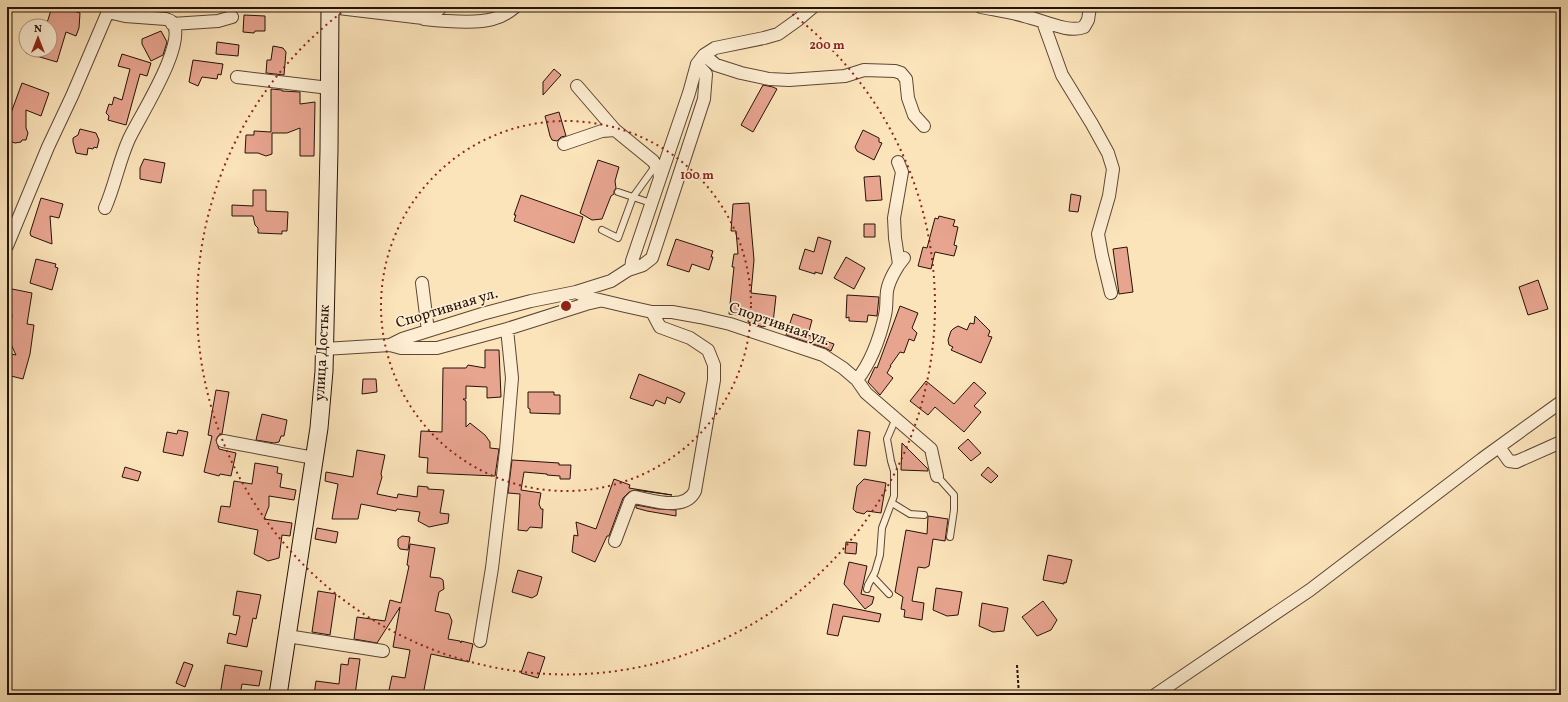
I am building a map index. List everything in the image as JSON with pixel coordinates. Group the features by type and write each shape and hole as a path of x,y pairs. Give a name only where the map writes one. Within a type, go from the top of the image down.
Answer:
{"main road":[{"name":"улица Достык","path":"278,695 319,428 324,371 329,150 330,7"}],"street":[{"path":"330,7 423,18 472,21 493,20 506,14 515,7"},
{"path":"423,18 433,15 442,7"},
{"path":"630,270 700,60 715,48 778,34 800,19 813,7"},
{"path":"982,7 1026,16 1064,27 1080,29 1084,27 1088,20 1090,7"},
{"path":"7,246 48,147 109,10 125,16 166,19 175,28 175,40 165,71 129,138 105,208"},
{"path":"172,24 218,21 232,17"},
{"path":"1043,22 1062,75 1108,153 1112,169 1109,196 1098,234 1111,293"},
{"path":"700,60 741,73 768,79 789,80 845,76 864,70 895,71 901,73 906,79 908,98 914,115 924,126"},
{"name":"Спортивная ул.","path":"324,349 390,345 428,331 530,301 576,292 611,281 630,270 643,265 652,258 704,99 706,74 700,60"},
{"path":"237,77 329,88"},
{"path":"577,86 615,130 653,161 659,170 660,178"},
{"path":"564,144 602,131 615,130"},
{"path":"857,380 865,370 871,358 884,316 887,289 902,261 895,238 894,218 902,172 898,162"},
{"path":"422,284 428,331"},
{"name":"Спортивная ул.","path":"576,292 600,301 652,312 672,312 730,324 824,355 857,380 866,393 931,449 937,476"},
{"name":"Спортивная ул.","path":"390,345 401,348 437,348 600,301"},
{"path":"615,540 630,500 634,497 676,503 685,501 692,496 695,491 714,380 714,365 708,350 690,338 660,327 652,312"},
{"path":"480,641 492,568 506,450 512,378 507,329"},
{"path":"1155,695 1310,590 1561,402"},
{"path":"223,441 314,458"},
{"path":"1499,447 1509,461 1516,462 1561,442"},
{"path":"287,636 383,651"}],"lane":[{"path":"602,230 618,238 633,196 656,165"},
{"path":"618,192 652,203"},
{"path":"866,589 873,577 880,555 882,528 894,496 894,471 887,439 896,418"},
{"path":"937,476 954,495 954,510 950,537"},
{"path":"892,503 910,514 924,515"},
{"path":"873,577 889,594"}],"path":[{"path":"1017,665 1019,695"}],"building":[{"path":"52,7 75,7 74,11 80,13 79,28 76,36 66,32 57,62 43,58 58,58 58,18 49,18"},
{"path":"244,15 265,16 265,31 255,31 254,33 243,32"},
{"path":"161,31 167,42 163,55 151,61 142,44 142,39"},
{"path":"217,42 239,45 238,56 216,54"},
{"path":"273,46 283,48 286,52 284,75 266,73 267,60 271,60"},
{"path":"122,54 151,63 147,76 140,74 126,125 108,120 109,116 106,113 109,104 112,105 114,97 122,100 130,69 118,66"},
{"path":"193,60 223,64 221,75 218,74 217,79 202,77 198,86 189,82"},
{"path":"554,69 561,75 543,95 543,82"},
{"path":"22,83 49,93 41,116 26,110 26,128 28,133 26,140 15,143 7,140 7,112 11,113"},
{"path":"763,85 777,89 753,132 741,125"},
{"path":"271,89 300,92 300,104 315,102 314,156 300,156 300,128 287,133 272,133 272,154 266,156 258,153 245,153 246,135 254,135 254,131 271,132"},
{"path":"559,112 566,136 561,137 557,141 552,140 550,136 545,116"},
{"path":"80,129 96,133 99,140 97,148 88,148 87,155 76,153 73,142 73,138 78,135"},
{"path":"863,130 879,138 879,142 882,143 874,160 857,151 855,147"},
{"path":"144,159 165,163 161,183 140,179 140,168"},
{"path":"598,160 619,167 615,181 616,188 614,194 611,196 602,219 592,220 580,213"},
{"path":"880,176 882,200 866,201 864,177"},
{"path":"253,190 266,190 266,211 288,212 287,231 282,231 282,234 258,233 258,228 255,225 253,216 232,216 232,205 253,206"},
{"path":"1071,194 1081,196 1078,212 1069,211"},
{"path":"521,195 583,217 574,243 514,221 516,215 514,215"},
{"path":"41,198 63,204 59,218 50,216 52,244 31,236 30,233"},
{"path":"749,203 754,260 751,293 776,296 773,323 763,327 748,322 749,316 729,314 734,267 732,267 734,254 738,254 736,231 731,231 733,204"},
{"path":"939,216 955,220 953,226 958,227 954,245 957,246 954,256 935,252 931,269 918,266 923,247 927,248 935,218 938,219"},
{"path":"864,224 875,224 875,237 864,237"},
{"path":"818,237 831,241 822,274 815,272 815,274 799,269 805,249 814,252"},
{"path":"676,239 713,251 711,257 713,257 709,270 692,264 689,272 667,265"},
{"path":"1127,247 1133,292 1119,294 1113,249"},
{"path":"846,257 865,268 854,289 834,278"},
{"path":"36,259 56,264 55,267 58,268 52,290 30,283"},
{"path":"1538,280 1548,309 1528,315 1519,287"},
{"path":"7,288 32,293 27,324 34,325 30,354 23,379 7,375 7,353 16,355 9,340 12,315 7,314"},
{"path":"847,295 879,297 877,316 868,315 867,322 849,321 849,317 846,318"},
{"path":"900,306 918,313 912,328 917,333 914,341 909,339 904,353 900,352 890,366 887,373 893,378 880,395 868,382 875,367 877,368"},
{"path":"793,314 812,320 808,335 834,344 831,351 786,335"},
{"path":"975,316 990,331 988,336 992,337 981,363 951,350 953,347 949,345 948,340 953,329 958,326 967,330 970,323 974,324"},
{"path":"485,350 499,350 501,397 487,398 487,387 466,386 466,399 463,399 466,401 466,427 470,423 485,435 490,442 490,448 499,449 495,476 427,473 428,458 419,457 421,431 442,432 443,368 466,368 468,365 485,368"},
{"path":"639,374 685,393 680,403 667,397 665,404 656,400 653,406 630,398"},
{"path":"363,379 376,379 377,392 362,394"},
{"path":"926,381 954,404 974,382 986,393 974,406 981,412 964,432 935,407 928,415 910,401"},
{"path":"216,390 229,392 222,434 218,436 216,440 219,449 236,453 231,476 220,474 219,476 204,472 212,436 208,435"},
{"path":"528,392 554,392 554,395 560,395 560,414 530,413 530,409 528,408"},
{"path":"262,414 287,420 284,436 281,436 279,442 274,443 256,440"},
{"path":"178,430 188,432 183,456 163,452 167,432 177,434"},
{"path":"858,430 870,432 866,466 854,465"},
{"path":"968,439 981,453 971,461 958,448"},
{"path":"902,443 928,469 928,471 901,470"},
{"path":"357,450 385,455 381,474 382,477 377,494 397,498 398,494 417,497 418,486 428,487 428,489 444,490 440,513 449,514 448,523 429,527 418,521 420,512 397,509 396,511 361,504 358,519 332,519 338,484 325,481 326,472 353,477"},
{"path":"512,460 571,465 570,479 560,479 560,476 524,472 521,490 541,493 539,504 541,509 543,509 542,528 530,527 527,531 518,530 520,494 508,493"},
{"path":"255,463 278,467 277,473 282,474 280,487 296,490 294,500 269,496 269,506 264,519 292,523 290,536 282,535 279,558 268,561 254,554 258,530 218,522 221,506 230,507 234,481 252,484"},
{"path":"125,467 141,472 138,481 122,477"},
{"path":"988,467 998,476 991,483 981,475"},
{"path":"614,479 630,485 629,488 672,495 635,490 629,492 623,498 609,536 607,536 595,562 572,552 574,535 578,536 576,522 596,529"},
{"path":"864,479 886,483 881,513 867,511 864,514 856,512 853,509 857,486"},
{"path":"636,505 658,509 676,510 676,516 636,508"},
{"path":"928,516 948,519 945,541 933,539 929,566 925,568 918,567 912,601 924,603 922,620 904,617 905,610 901,609 903,597 895,592 906,530 927,534"},
{"path":"317,528 338,532 336,543 315,539"},
{"path":"402,536 410,537 408,550 400,549 398,546 398,539"},
{"path":"846,542 857,543 856,554 845,553"},
{"path":"410,544 435,548 430,577 440,578 443,580 444,589 439,592 435,611 449,614 452,621 448,639 460,641 461,643 461,641 473,644 469,662 431,654 423,695 388,695 392,676 405,678 410,650 393,647 400,607 377,643 354,639 357,617 385,621 390,600 401,603 409,566 407,565"},
{"path":"1048,555 1072,560 1066,583 1064,582 1064,584 1043,580"},
{"path":"849,562 867,566 861,594 874,597 872,604 865,609 844,584"},
{"path":"518,570 542,577 537,595 532,598 512,592"},
{"path":"936,588 962,592 958,615 947,616 933,610"},
{"path":"237,591 261,595 256,619 253,618 247,647 227,643 229,633 236,635 240,616 233,615"},
{"path":"318,591 336,594 330,635 312,632"},
{"path":"1043,601 1057,620 1051,630 1037,636 1022,617"},
{"path":"982,603 1008,608 1004,631 993,632 979,626"},
{"path":"833,604 881,614 879,622 843,616 838,636 827,634"},
{"path":"528,652 545,657 538,678 521,673"},
{"path":"349,658 360,659 355,695 339,693 339,695 314,695 316,681 339,684 341,664 348,665"},
{"path":"184,662 193,665 185,687 176,683"},
{"path":"225,665 262,671 259,686 242,684 240,695 220,695"}]}
